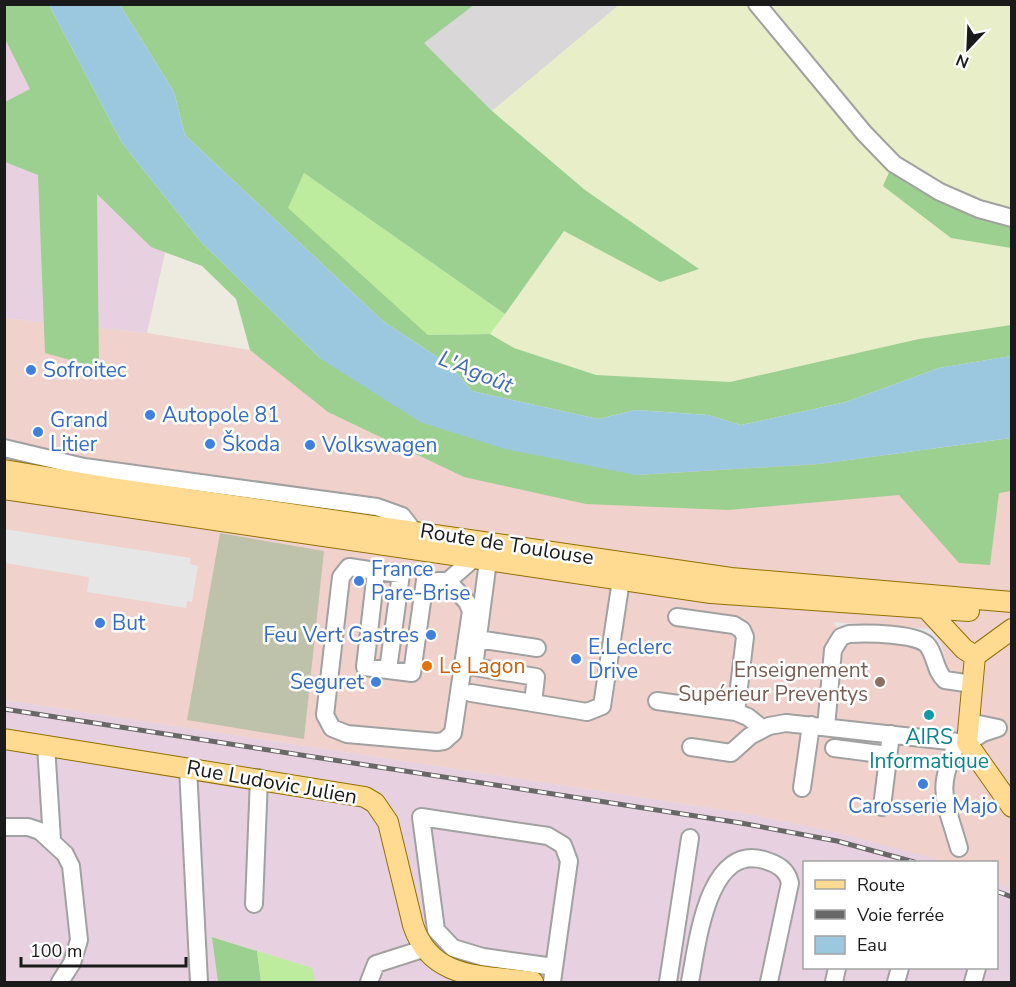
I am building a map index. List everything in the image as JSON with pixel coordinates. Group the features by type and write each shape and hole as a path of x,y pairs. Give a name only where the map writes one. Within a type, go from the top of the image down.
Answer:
{"main road":[{"name":"Route de Toulouse","path":"4,470 112,488 412,529 731,578 1011,602"},
{"name":"Route de Toulouse","path":"4,489 711,593 1011,614"},
{"path":"926,608 964,649 975,656"},
{"path":"1008,794 963,742 969,722 975,656 1011,629"},
{"name":"Rue Ludovic Julien","path":"4,739 353,793 375,803 388,822 413,925 423,949"},
{"path":"423,949 434,960 449,969 533,982"}],"street":[{"path":"757,4 859,126 894,164 940,192 986,211 1011,218"},
{"path":"4,448 84,467 377,507 402,516 412,529"},
{"path":"379,545 401,574 388,670"},
{"path":"448,581 467,602 471,611 453,733 444,741 436,742 347,734 332,728 325,715 341,577 349,567 401,574 424,580 448,581 481,560"},
{"path":"481,560 474,667 536,676 533,703"},
{"path":"376,571 365,667 412,673 424,580"},
{"path":"471,693 587,712 602,706 605,700 621,580"},
{"path":"677,617 734,625 742,630 745,637 735,712"},
{"path":"802,788 819,726 833,650 841,637 849,634 922,640 930,650 938,671 945,680 972,684"},
{"path":"477,639 537,648"},
{"path":"657,701 735,712 748,717 763,729"},
{"path":"969,722 1005,729"},
{"path":"691,747 731,753 750,736 780,723 963,742"},
{"path":"959,848 943,786 946,767 963,742 982,733 1005,729"},
{"path":"849,730 840,749 888,755"},
{"path":"882,807 891,734"},
{"path":"46,746 52,840"},
{"path":"188,768 199,982"},
{"path":"254,904 260,778"},
{"path":"421,817 548,836 563,845 569,861 553,975 453,948 436,930 421,817"},
{"path":"4,827 28,827 52,840 71,866 73,903 80,931 72,963 60,982"},
{"path":"668,982 690,838"},
{"path":"690,982 699,934 715,883 726,869 749,858 774,863 783,869 790,883 769,982"},
{"path":"761,982 771,931"},
{"path":"369,982 376,964 423,949"}],"shaded area":[{"path":"19,4 171,226 147,333 5,318 4,5"},
{"path":"474,5 619,5 492,111 423,43"},
{"path":"619,5 1011,5 1011,209 980,204 951,238 1011,248 1011,325 919,339 730,382 596,375 514,348 490,334 564,231 660,282 698,268 585,190 492,111"},
{"path":"5,318 147,333 250,350 382,426 1011,462 1011,888 998,882 998,861 941,861 835,832 743,813 5,700"},
{"path":"4,529 191,558 190,564 198,566 192,602 187,601 186,608 87,592 89,577 5,563"},
{"path":"220,533 324,551 304,739 187,720"},
{"path":"833,622 930,629 941,643 945,659 942,669 928,637 838,629"},
{"path":"5,700 743,813 835,832 942,861 803,861 803,969 998,969 998,882 1011,888 1011,982 315,982 311,968 213,937 218,982 5,982"}],"green space":[{"path":"5,5 49,5 122,143 201,242 321,359 636,475 819,464 1011,438 1011,491 999,493 990,565 959,563 899,495 728,510 586,504 464,477 328,412 250,350 236,299 202,266 151,247 97,194 99,368 45,353 38,175 5,162 5,102 30,89 5,39"},
{"path":"120,5 474,5 424,43 492,111 585,190 699,269 660,282 564,231 505,314 304,173 288,208 428,335 490,334 514,348 596,375 730,382 919,339 1011,325 1011,356 939,368 846,402 741,425 708,415 636,410 598,419 472,391 450,365 384,322 185,135 174,92"},
{"path":"896,156 980,204 1011,209 1011,248 951,238 883,186"},
{"path":"304,173 505,314 490,334 428,335 287,208"},
{"path":"212,937 257,951 261,982 218,982"},
{"path":"257,951 312,968 315,982 261,982"}],"water":[{"path":"49,5 120,5 174,92 185,135 384,322 450,365 472,391 598,419 636,410 708,415 741,425 846,402 939,368 1011,356 1011,438 819,464 636,475 505,449 420,422 321,359 201,242 122,143"}],"railway":[{"path":"4,709 741,823 837,841 910,861"},
{"path":"998,892 1012,897"}],"place":[{"name":"Sofroitec","path":"31,370"},
{"name":"Autopole 81","path":"150,415"},
{"name":"Grand Litier","path":"38,432"},
{"name":"Škoda","path":"210,444"},
{"name":"Volkswagen","path":"310,445"},
{"name":"France Pare-Brise","path":"359,581"},
{"name":"But","path":"100,623"},
{"name":"Feu Vert Castres","path":"431,635"},
{"name":"E.Leclerc Drive","path":"576,659"},
{"name":"Le Lagon","path":"427,666"},
{"name":"Seguret","path":"376,682"},
{"name":"Enseignement Supérieur Preventys","path":"880,682"},
{"name":"AIRS Informatique","path":"929,715"},
{"name":"Carosserie Majo","path":"923,784"}],"water label":[{"name":"L'Agoût","path":"476,371"}]}
